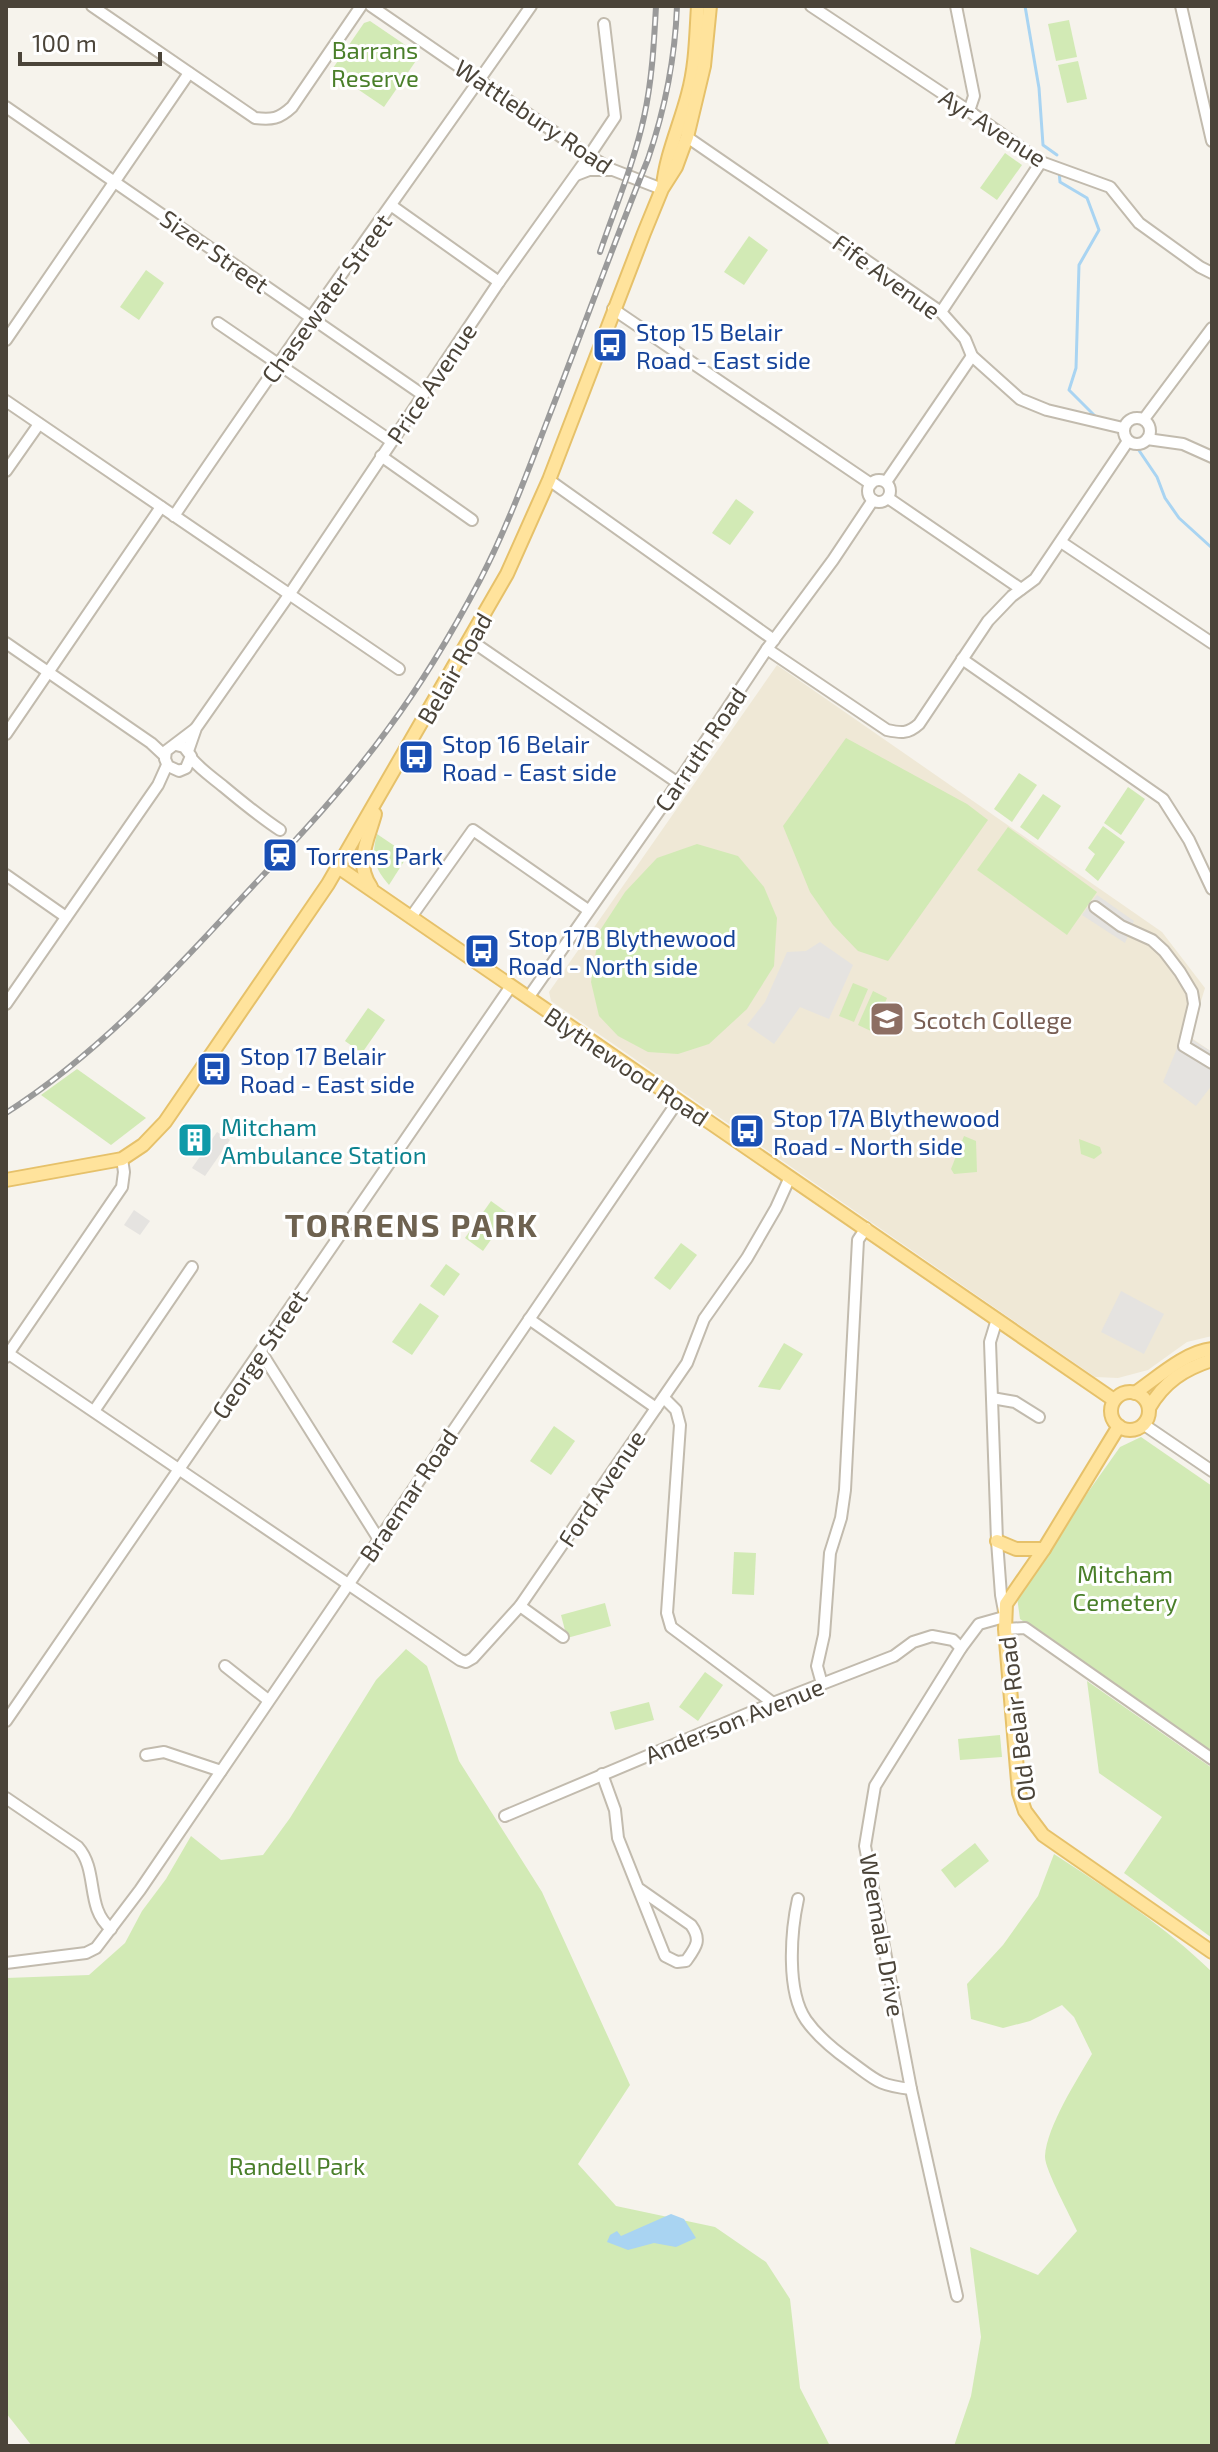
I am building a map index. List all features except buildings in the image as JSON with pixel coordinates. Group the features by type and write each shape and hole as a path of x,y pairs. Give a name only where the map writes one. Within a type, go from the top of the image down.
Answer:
{"main road":[{"name":"Belair Road","path":"662,189 664,169 694,66 698,6"},
{"name":"Belair Road","path":"6,1180 122,1159 143,1145 165,1122 338,867 379,799 507,574 549,480 613,309 662,189 676,167 687,137 704,66 710,6"},
{"path":"378,896 362,872 361,862 379,799"},
{"name":"Blythewood Road","path":"338,867 1114,1400"},
{"path":"1212,1349 1185,1359 1135,1393 1121,1394 1114,1400 1112,1417 1119,1426 1132,1429 1143,1424 1149,1408 1167,1382 1193,1366 1212,1360"},
{"path":"1135,1393 1144,1398 1149,1408"},
{"name":"Old Belair Road","path":"1119,1426 1044,1549 1010,1598 1004,1619 1019,1793 1033,1824 1059,1849 1212,1952"},
{"path":"997,1541 1016,1549 1044,1549"}],"street":[{"path":"92,6 255,118 271,120 280,118 292,107 361,6"},
{"name":"Chasewater Street","path":"174,516 277,364 531,6"},
{"name":"Ayr Avenue","path":"811,6 1045,164 1110,187 1139,223 1212,273"},
{"path":"956,6 974,96 969,111"},
{"path":"1181,6 1212,141"},
{"name":"Wattlebury Road","path":"375,7 589,156 613,170 662,189"},
{"name":"Price Avenue","path":"6,1004 615,117 604,24"},
{"path":"6,340 189,73"},
{"name":"Sizer Street","path":"6,107 423,395"},
{"name":"Fife Avenue","path":"687,137 941,312 965,339 972,356 1020,399 1047,410 1123,428"},
{"path":"941,312 1045,164"},
{"path":"576,175 589,170 613,170"},
{"path":"392,206 499,282"},
{"path":"613,309 871,484"},
{"path":"218,323 391,441"},
{"path":"1144,419 1212,328"},
{"path":"886,482 972,356"},
{"path":"6,401 399,669"},
{"path":"1128,441 1123,428 1129,419 1144,419"},
{"path":"1144,419 1150,431 1147,439"},
{"path":"6,471 39,424"},
{"path":"1128,441 1138,444 1147,439 1183,444 1212,457"},
{"path":"549,480 887,730 900,733 909,732 919,724 988,621 1035,579 1128,441"},
{"path":"381,456 472,520"},
{"path":"880,480 886,482 891,492 888,498 878,502 873,500 868,489 871,484 880,480"},
{"path":"888,498 1021,589"},
{"name":"Carruth Road","path":"528,998 873,500"},
{"path":"6,734 161,507"},
{"path":"1061,542 1212,643"},
{"path":"470,640 678,783"},
{"path":"6,643 172,759 205,774 280,830"},
{"path":"962,659 1163,799 1189,840 1212,889"},
{"name":"Price Avenue","path":"172,759 189,764 196,728"},
{"path":"172,759 184,747 205,774"},
{"path":"411,917 473,830 588,910"},
{"path":"6,875 66,917"},
{"path":"1095,907 1121,926 1152,940 1164,951 1192,992 1194,1004 1184,1046 1212,1063"},
{"name":"George Street","path":"6,1721 511,986"},
{"name":"Braemar Road","path":"6,1963 86,1953 96,1948 111,1929 678,1101"},
{"path":"122,1159 122,1187 7,1354 348,1582"},
{"name":"Ford Avenue","path":"348,1582 460,1660 466,1662 473,1658 520,1606 664,1398 687,1363 704,1319 747,1258 790,1177"},
{"path":"822,1684 817,1660 824,1635 831,1546 844,1507 858,1240 866,1228"},
{"path":"94,1411 192,1267"},
{"path":"529,1319 656,1408"},
{"path":"997,1319 990,1342 997,1541 1004,1619 1025,1628 1212,1759"},
{"path":"261,1352 378,1538"},
{"path":"664,1398 676,1410 680,1425 667,1613 671,1627 773,1703"},
{"path":"992,1398 1015,1402 1039,1417"},
{"path":"1143,1424 1211,1467"},
{"path":"520,1606 563,1637"},
{"name":"Weemala Drive","path":"957,2296 911,2089 865,1846 875,1786 979,1624 1004,1619"},
{"name":"Anderson Avenue","path":"505,1816 773,1703 894,1656 913,1642 932,1636 953,1640 961,1648"},
{"path":"225,1666 268,1700"},
{"path":"146,1755 164,1752 221,1771"},
{"path":"602,1774 615,1810 618,1838 665,1956 677,1962 686,1961 698,1945 698,1934 691,1925 638,1888"},
{"path":"6,1798 85,1854 97,1911 102,1922 111,1929"},
{"path":"798,1899 793,1924 794,1983 804,2017 828,2045 883,2086 911,2089"}],"shaded area":[{"name":"Scotch College","path":"777,665 1162,932 1205,988 1190,1037 1212,1052 1212,1336 1187,1342 1148,1370 1118,1378 1095,1377 551,1001 549,992"},
{"path":"1097,895 1134,921 1125,943 1082,915"},
{"path":"820,942 853,965 829,1019 800,1007 774,1044 747,1025 765,1002 787,952 806,951"},
{"path":"1183,1034 1212,1052 1212,1085 1196,1106 1163,1082"},
{"path":"217,1132 230,1140 205,1176 192,1168"},
{"path":"134,1210 150,1221 140,1235 124,1225"},
{"path":"1121,1291 1164,1314 1144,1354 1101,1332"}],"green space":[{"path":"1069,20 1077,57 1056,61 1048,24"},
{"name":"Barrans Reserve","path":"370,21 420,55 384,107 331,71 364,23"},
{"path":"1078,61 1087,99 1067,103 1058,65"},
{"path":"1005,153 1022,165 997,200 980,188"},
{"path":"749,236 768,250 744,285 724,272"},
{"path":"146,270 164,283 139,320 120,307"},
{"path":"736,499 754,512 730,545 712,533"},
{"path":"846,738 967,804 988,820 888,961 858,951 833,925 810,892 783,826"},
{"path":"1019,773 1037,785 1012,822 994,809"},
{"path":"1128,787 1145,799 1121,835 1104,823"},
{"path":"1043,794 1061,806 1038,840 1020,827"},
{"path":"1103,826 1125,842 1098,881 1085,870 1095,854 1088,848"},
{"path":"1008,827 1097,892 1067,935 977,870"},
{"path":"377,834 408,855 389,885 375,861"},
{"path":"697,844 738,856 764,887 777,918 774,966 747,1009 709,1044 678,1054 648,1052 618,1036 599,1016 591,982 599,932 625,892 657,858"},
{"path":"853,983 868,989 854,1022 839,1016"},
{"path":"873,991 887,998 873,1032 858,1025"},
{"path":"368,1008 385,1020 362,1053 345,1041"},
{"path":"77,1069 146,1118 111,1145 41,1095"},
{"path":"964,1136 976,1141 977,1172 954,1174 951,1169"},
{"path":"1079,1139 1100,1147 1102,1153 1094,1159 1081,1154"},
{"path":"491,1201 509,1214 483,1251 465,1238"},
{"path":"681,1243 697,1255 670,1290 654,1278"},
{"path":"446,1264 460,1274 444,1296 430,1286"},
{"path":"420,1303 439,1316 412,1355 392,1342"},
{"path":"784,1343 803,1354 780,1390 758,1387"},
{"path":"554,1426 575,1441 551,1475 530,1461"},
{"name":"Mitcham Cemetery","path":"1141,1437 1212,1486 1212,1754 1020,1619 1017,1597 1047,1550 1120,1447"},
{"path":"734,1552 756,1553 754,1595 732,1594"},
{"path":"605,1603 611,1626 567,1638 561,1615"},
{"name":"Randell Park","path":"406,1649 427,1666 459,1761 542,1892 630,2085 578,2164 616,2206 715,2227 766,2262 790,2299 800,2388 830,2446 32,2446 6,2413 6,1978 89,1975 125,1943 191,1836 221,1860 263,1855 290,1818 376,1680"},
{"path":"705,1672 723,1685 698,1721 679,1707"},
{"path":"1087,1681 1212,1768 1212,1938 1124,1873 1162,1817 1099,1773"},
{"path":"649,1702 654,1720 615,1730 610,1712"},
{"path":"1000,1735 1002,1757 960,1760 958,1739"},
{"path":"975,1843 989,1861 955,1888 941,1870"},
{"path":"1054,1854 1156,1924 1212,1972 1212,2446 954,2446 971,2396 981,2337 970,2247 1038,2275 1077,2231 1053,2181 1045,2156 1057,2117 1092,2054 1074,2017 1062,2005 1030,2021 1003,2028 971,2019 967,1984 1003,1945 1038,1896"}],"water":[{"path":"671,2214 684,2219 696,2238 676,2247 654,2243 628,2250 607,2242 610,2235 617,2231 621,2236"}],"waterway":[{"path":"1025,6 1039,88 1043,145 1057,155"},
{"path":"1059,171 1060,182 1087,198 1099,230 1079,265 1076,368 1069,390 1095,416"},
{"path":"1138,449 1179,518 1212,548"}],"railway":[{"path":"600,252 630,168 644,117 651,76 656,6"},
{"path":"6,1113 39,1091 100,1041 157,988 211,931 353,774 401,711 437,656 480,580 508,520 648,159 668,84 677,6"}],"place":[{"name":"Stop 15 Belair Road - East side","path":"610,345"},
{"name":"Stop 16 Belair Road - East side","path":"416,757"},
{"name":"Torrens Park","path":"280,855"},
{"name":"Stop 17B Blythewood Road - North side","path":"482,951"},
{"name":"Scotch College","path":"887,1019"},
{"name":"Stop 17 Belair Road - East side","path":"214,1069"},
{"name":"Stop 17A Blythewood Road - North side","path":"747,1131"},
{"name":"Mitcham Ambulance Station","path":"195,1140"}],"district":[{"name":"TORRENS PARK","path":"412,1224"}]}
